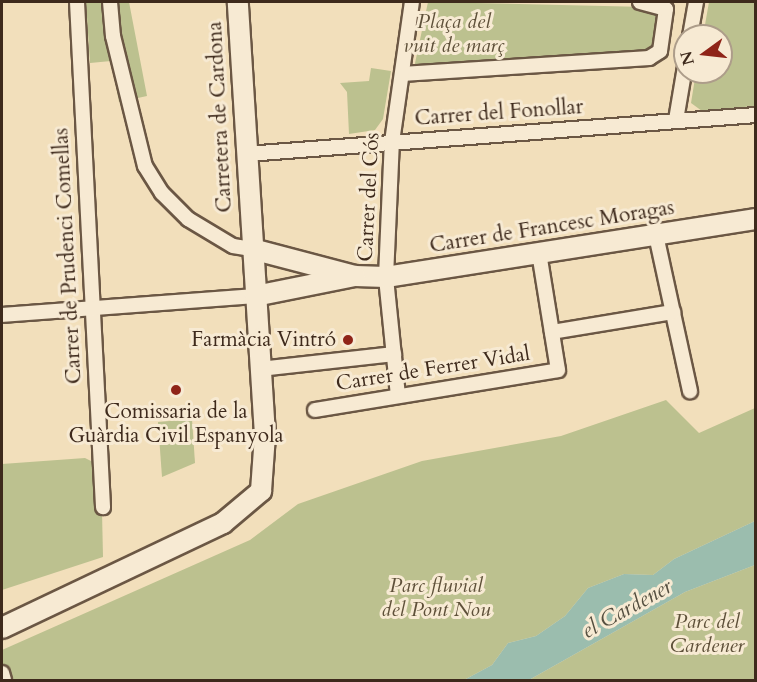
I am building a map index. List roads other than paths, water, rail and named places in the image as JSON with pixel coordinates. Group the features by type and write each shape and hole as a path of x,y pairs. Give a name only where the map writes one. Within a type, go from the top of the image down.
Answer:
{"main road":[{"name":"Carretera de Cardona","path":"2,628 244,509 261,491 266,466 238,2"},
{"name":"Carrer de Francesc Moragas","path":"255,296 355,276 386,277 756,219"},
{"name":"Carrer de Francesc Moragas","path":"251,239 355,276"}],"street":[{"name":"Carrer de Prudenci Comellas","path":"77,2 91,310 103,507"},
{"path":"110,2 128,100 146,166 162,193 215,236 251,239"},
{"name":"Carrer del Cós","path":"398,396 386,277 392,142 412,2"},
{"path":"402,74 650,58 660,51 666,9 640,2"},
{"path":"692,24 696,2"},
{"path":"676,120 682,84"},
{"name":"Carrer del Fonollar","path":"246,154 756,115"},
{"path":"656,235 690,391"},
{"path":"539,253 552,332 673,312"},
{"path":"2,315 255,296"},
{"name":"Carrer de Ferrer Vidal","path":"315,410 558,370 552,332"},
{"name":"Carrer de Ferrer Vidal","path":"260,369 394,354"},
{"path":"2,673 4,681"}],"water":[{"name":"el Cardener","path":"755,521 755,565 685,592 529,680 464,680 492,665 508,643 536,636 565,616 588,588 624,574 653,575 674,559"}],"place":[{"name":"Farmàcia Vintró","path":"348,340"},
{"name":"Comissaria de la Guàrdia Civil Espanyola","path":"176,390"}],"park label":[{"name":"Plaça del vuit de març","path":"454,34"},
{"name":"Parc fluvial del Pont Nou","path":"436,598"},
{"name":"Parc del Cardener","path":"707,634"}]}
